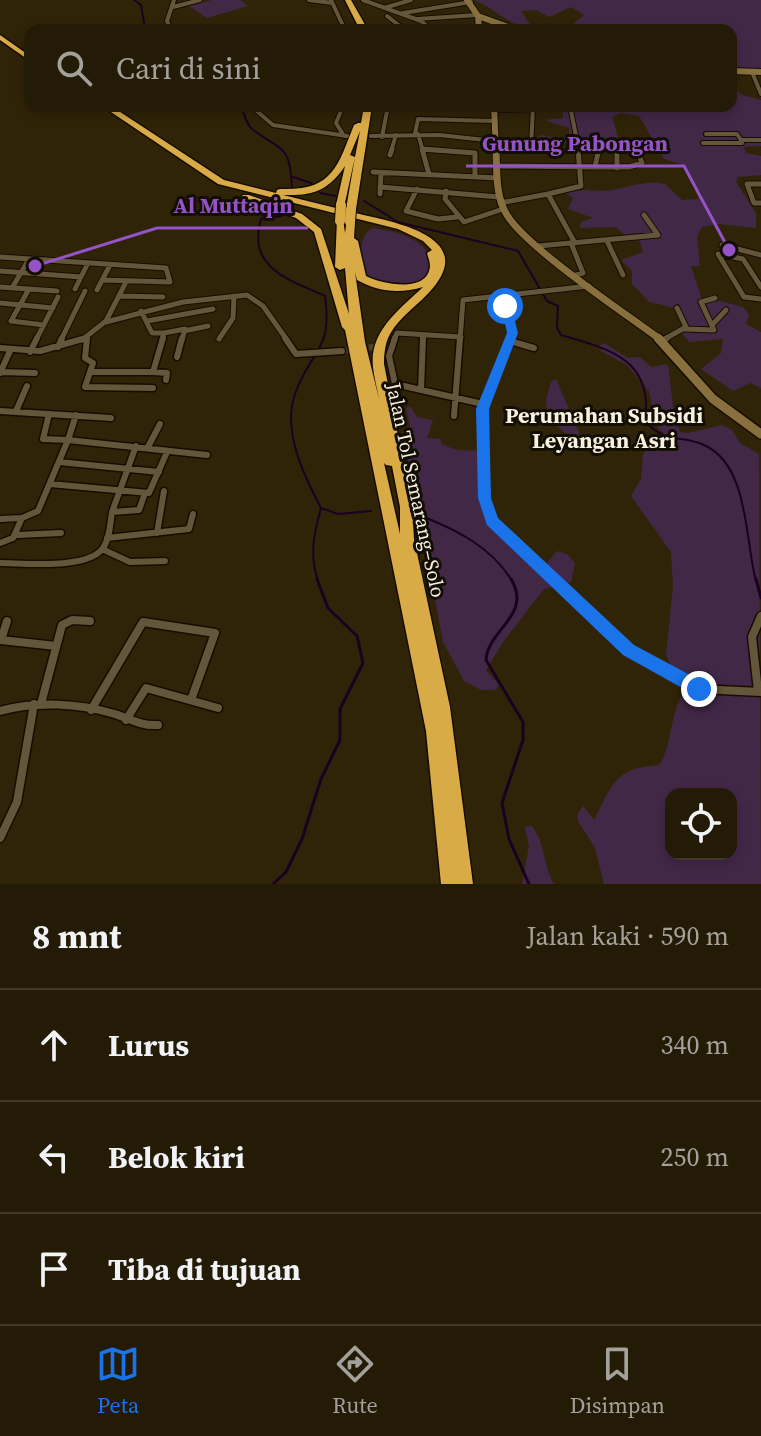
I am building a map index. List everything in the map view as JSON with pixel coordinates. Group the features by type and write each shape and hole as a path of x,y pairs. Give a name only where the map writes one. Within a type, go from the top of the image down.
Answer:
{"highway":[{"path":"345,0 358,24"},
{"path":"0,36 24,53"},
{"path":"108,112 205,179 299,216 318,231 352,337"},
{"path":"115,112 229,184 401,227 422,236 436,249 443,266 438,279 387,330 380,346 378,364 406,507 407,539"},
{"name":"Jalan Tol Semarang–Solo","path":"360,112 339,260 352,337 432,717 450,884"},
{"name":"Jalan Tol Semarang–Solo","path":"367,112 346,216 351,296 407,539 445,723 464,884"},
{"path":"177,154 233,181 282,193 304,193 321,189 336,175 358,125"},
{"path":"205,179 257,197 408,234 431,252 432,271 424,282 391,290 369,283 357,269 346,216"}],"street":[{"path":"169,24 167,20 174,0"},
{"path":"173,7 200,0"},
{"path":"309,0 331,1 342,24"},
{"path":"363,0 422,24"},
{"path":"384,8 411,0"},
{"path":"401,13 469,1 479,17 479,24"},
{"path":"437,7 442,17"},
{"path":"387,16 397,24"},
{"path":"415,19 479,17 499,24"},
{"path":"737,71 761,72"},
{"path":"752,72 761,94"},
{"path":"258,112 274,125 346,136 336,123 339,112"},
{"path":"382,137 387,112"},
{"path":"494,112 501,203 538,246 662,341 713,399 761,434"},
{"path":"371,136 416,134 466,137 531,148 533,112"},
{"path":"446,191 445,199 457,217 465,222 501,203 581,186 571,112"},
{"path":"466,137 466,118 494,121"},
{"path":"425,190 422,149 416,134 418,119 465,122"},
{"path":"706,134 737,134 741,140"},
{"path":"390,155 396,135"},
{"path":"741,140 761,140"},
{"path":"703,143 742,143 741,140"},
{"path":"497,166 617,168 642,163 637,147 617,144 602,147 595,167"},
{"path":"617,144 617,168"},
{"path":"422,149 475,152 475,176"},
{"path":"373,172 498,178"},
{"path":"381,173 380,190 446,191 501,203"},
{"path":"761,184 747,184 754,203 761,203"},
{"path":"417,189 406,211 438,219 457,217"},
{"path":"548,194 573,243 583,273 576,275"},
{"path":"752,195 761,196"},
{"path":"538,246 658,235 660,232 644,215"},
{"path":"607,241 623,275"},
{"path":"722,245 761,255"},
{"path":"761,287 743,259 718,254 744,297 761,299"},
{"path":"0,257 166,268 168,284 103,280"},
{"path":"12,288 29,259"},
{"path":"40,274 48,260"},
{"path":"75,289 88,263"},
{"path":"97,290 110,265"},
{"path":"0,271 81,277"},
{"path":"0,348 30,352 87,339 106,322 126,282"},
{"path":"454,416 463,300 589,286"},
{"path":"0,287 57,294 30,352"},
{"path":"29,289 11,321 44,325"},
{"path":"58,347 85,291"},
{"path":"119,296 163,297"},
{"path":"219,339 233,318 234,296"},
{"path":"106,322 141,311 250,296 263,306 296,354 342,351"},
{"path":"502,297 512,330 483,404 484,498 498,529 583,605 612,636 654,666 699,689 760,691 752,637 761,616"},
{"path":"713,324 701,302 715,298"},
{"path":"0,303 53,308"},
{"path":"677,308 687,326 685,329"},
{"path":"147,321 213,309"},
{"path":"662,341 685,329 711,332 713,324 726,310"},
{"path":"141,311 152,333 208,326"},
{"path":"177,357 184,331"},
{"path":"153,372 164,333"},
{"path":"461,337 397,333 390,345 389,356 395,384 483,404"},
{"path":"421,390 423,335"},
{"path":"85,387 93,363 85,358 87,339"},
{"path":"510,341 534,348"},
{"path":"10,351 0,372 35,373"},
{"path":"90,372 167,373 166,380"},
{"path":"16,411 27,386"},
{"path":"73,387 153,388"},
{"path":"0,411 111,418"},
{"path":"49,414 42,438 207,455"},
{"path":"0,519 22,518 38,511 76,415"},
{"path":"148,447 160,424"},
{"path":"0,563 92,558 102,549 107,538 119,489 136,446"},
{"path":"50,484 145,493 151,491 167,452"},
{"path":"59,462 159,472"},
{"path":"157,533 164,491"},
{"path":"112,512 139,510 145,493"},
{"path":"107,538 189,529 193,514"},
{"path":"0,543 11,541 17,535 22,518"},
{"path":"17,535 61,533"},
{"path":"102,549 130,562 165,561"},
{"path":"7,621 1,642 56,646"},
{"path":"0,840 17,802 37,704 65,622 90,621"},
{"path":"91,710 143,622 215,633 191,700"},
{"path":"126,720 144,689 218,708"},
{"path":"0,711 37,704 91,710 137,725 158,725"}],"shaded area":[{"path":"212,0 240,0 248,6 207,18 189,6"},
{"path":"474,0 761,0 761,69 737,69 737,24 573,24 584,15 571,7 549,17 536,10 521,11 530,24 516,24"},
{"path":"737,90 742,95 761,100 761,146 744,147 746,153 761,156 761,175 738,177 736,182 756,213 756,228 718,224 702,227 697,237 700,266 691,266 703,303 720,301 743,307 749,315 746,324 761,332 761,388 750,383 733,391 701,369 721,353 723,339 689,342 681,332 682,321 675,308 649,302 632,284 632,271 621,260 643,252 638,236 626,236 616,227 580,228 581,222 593,218 568,209 573,198 565,193 649,183 665,184 682,200 698,199 702,195 683,165 664,159 639,116 620,113 612,117 618,137 560,144 534,139 542,135 560,139 569,135 569,128 545,120 563,118 563,112 737,112"},
{"path":"373,228 406,236 424,248 430,261 427,274 416,283 400,287 382,284 363,270 363,240"},
{"path":"604,343 628,358 640,357 651,367 668,364 674,414 680,432 722,425 732,430 740,443 759,454 761,884 604,884 595,848 578,821 578,813 583,806 594,820 611,787 624,774 659,765 683,693 666,655 673,587 671,552 631,496 641,479 643,454 647,449 680,448 657,427 649,391 627,365 601,351 600,345"},
{"path":"556,379 580,435 565,433 548,418 546,400 551,382"},
{"path":"410,406 417,417 433,420 427,438 440,439 442,444 456,450 487,451 490,502 496,518 544,566 557,551 567,554 575,563 571,582 544,589 503,642 486,670 499,685 495,690 481,690 464,681 443,642 425,546 408,486 408,458 404,440 410,425 406,408"},
{"path":"532,826 554,884 522,884 529,846 525,827"}],"waterway":[{"path":"134,0 141,5 144,24"},
{"path":"243,112 250,127 286,155 292,188"},
{"path":"293,177 311,183"},
{"path":"320,193 335,196"},
{"path":"364,201 398,222 518,251 547,301 558,306 557,328 561,335 611,352 625,360 635,371 643,384 645,421 661,434 697,442 720,456 738,487 756,581"},
{"path":"282,216 261,219 258,236 260,250 266,261 286,278 325,296 326,329 319,350 295,394 291,423 297,453 321,508"},
{"path":"318,581 314,544 321,508"},
{"path":"321,508 338,514 371,511"},
{"path":"419,515 472,540 494,558 511,580"},
{"path":"273,884 286,872 302,839 321,779 340,740 340,709 363,663 357,636 328,608 317,579"},
{"path":"756,579 761,598"},
{"path":"511,580 517,602 494,639 486,660 523,722 523,740 502,803 509,839 529,884"}],"tunnel":[{"path":"342,351 388,345"}],"place":[{"name":"Gunung Pabongan","path":"729,250"},
{"name":"Al Muttaqin","path":"35,266"}],"district":[{"name":"Perumahan Subsidi Leyangan Asri","path":"604,428"}],"route":[{"path":"505,306 513,333 483,404 484,498 492,521 629,650 699,689"}]}
